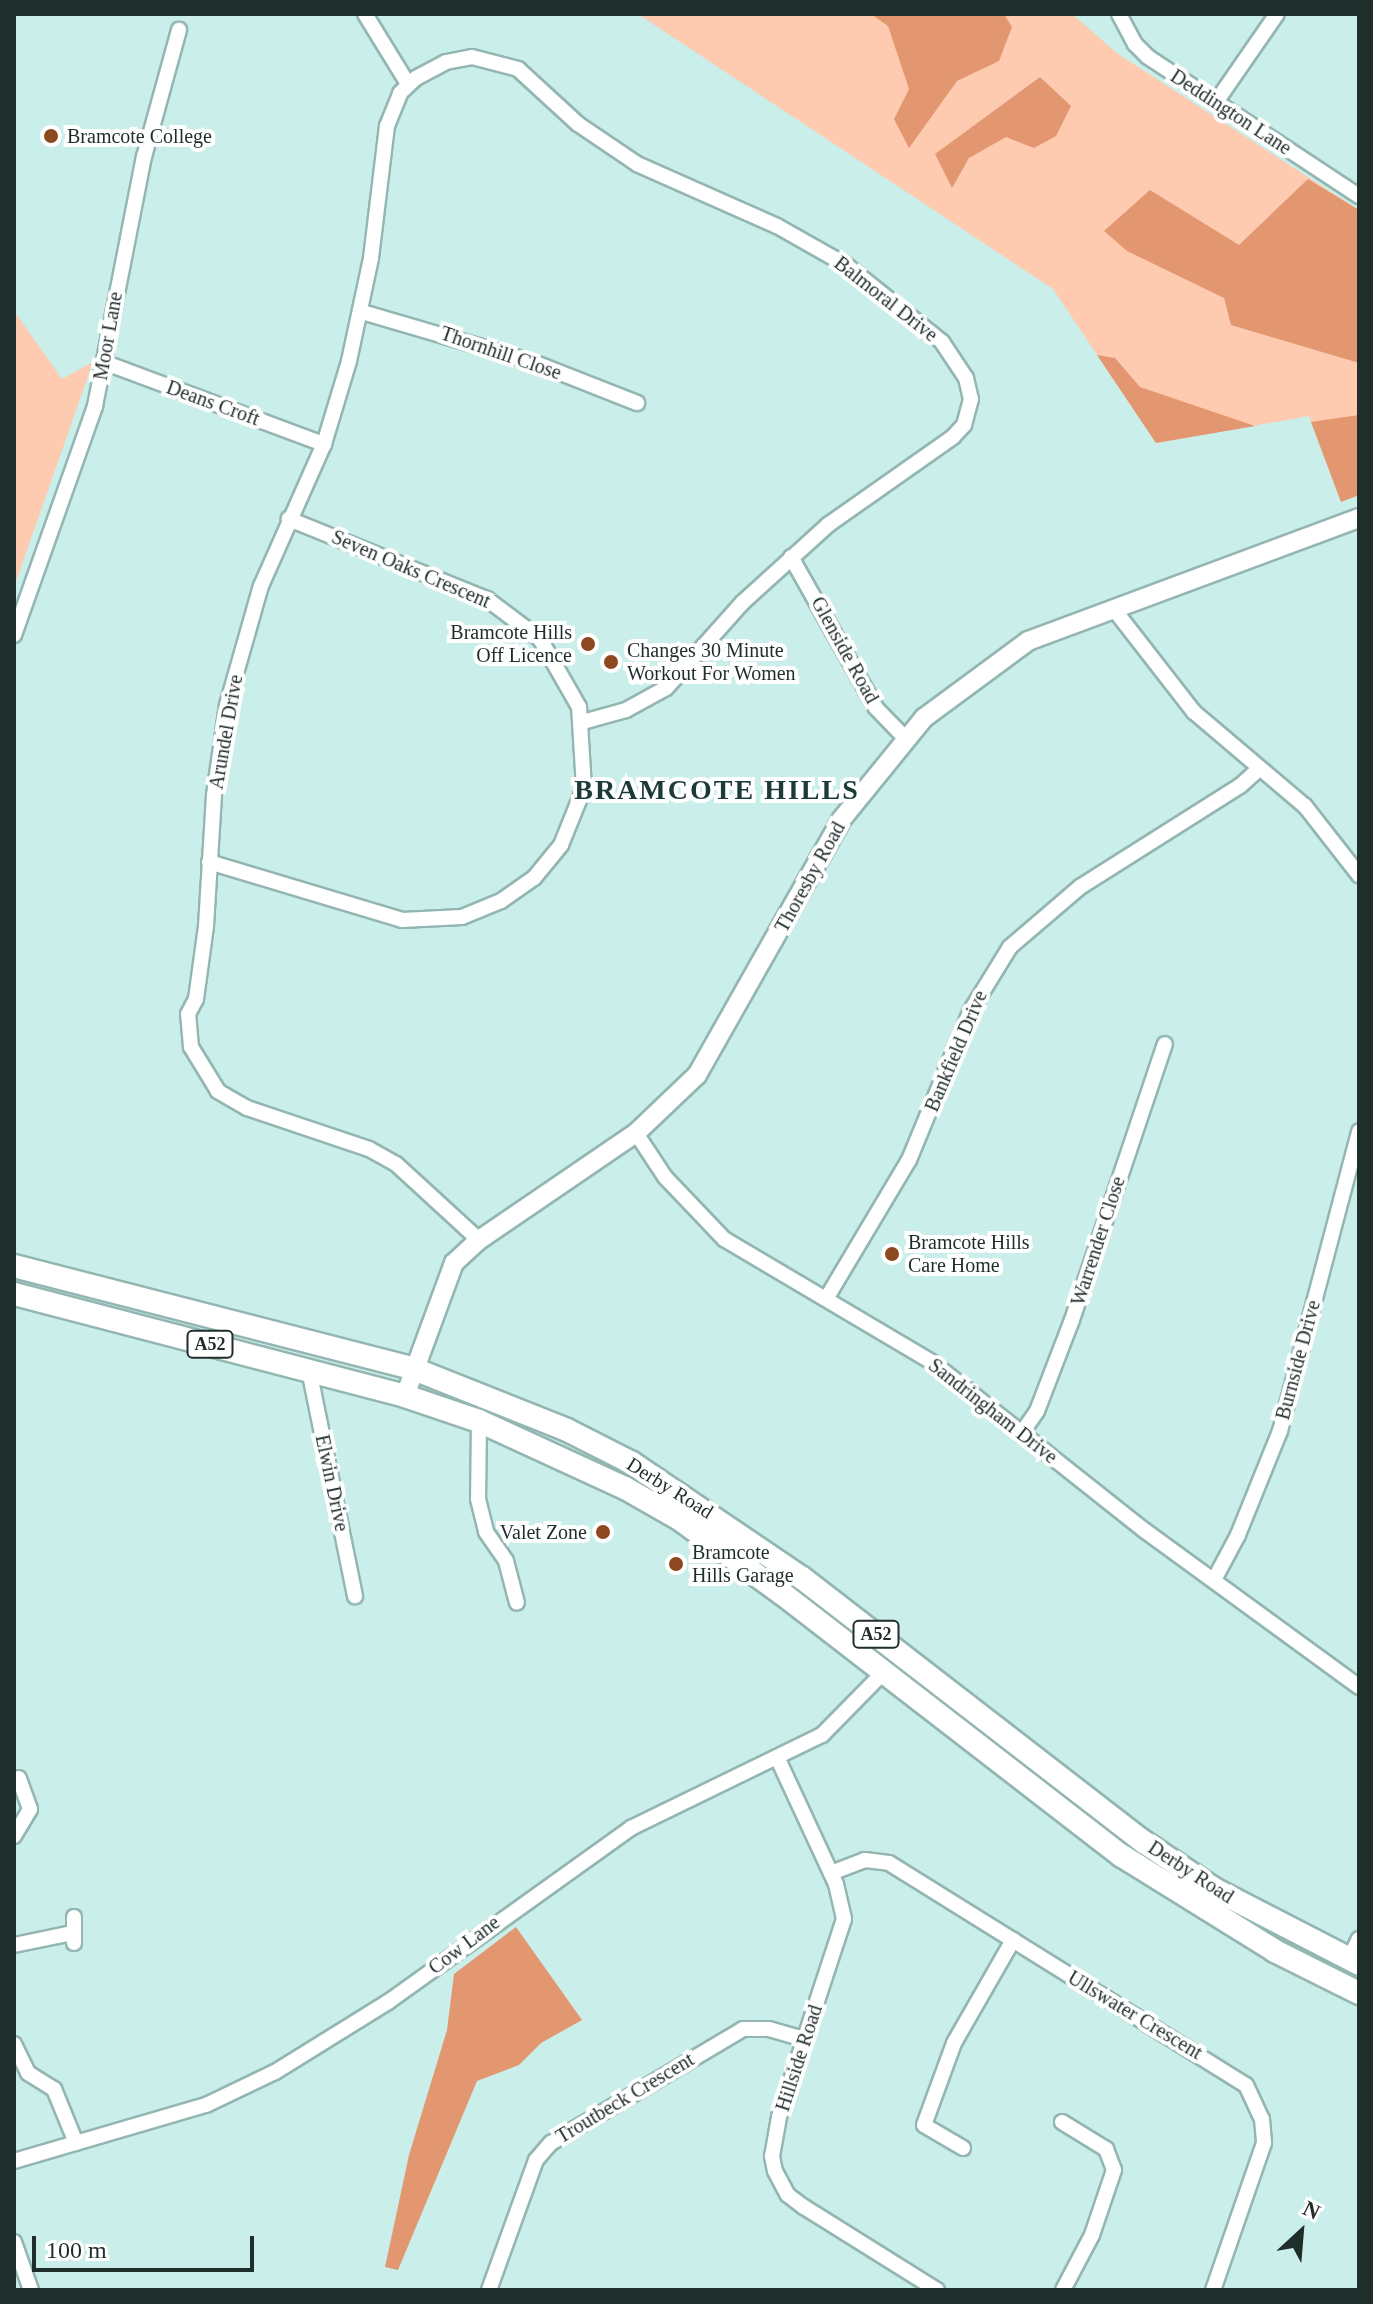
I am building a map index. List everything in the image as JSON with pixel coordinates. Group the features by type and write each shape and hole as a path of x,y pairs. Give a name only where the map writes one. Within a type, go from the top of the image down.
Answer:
{"highway":[{"name":"Derby Road","path":"14,1266 414,1369 567,1430 693,1500 1144,1842 1214,1889 1354,1962"},
{"name":"Derby Road","path":"14,1294 405,1396 479,1421 594,1473 681,1520 1122,1856 1275,1951 1359,1993"}],"street":[{"path":"365,14 408,84"},
{"name":"Deddington Lane","path":"1119,14 1135,44 1148,57 1359,196"},
{"path":"1216,102 1277,14"},
{"name":"Moor Lane","path":"14,635 88,427 144,157 179,30"},
{"name":"Balmoral Drive","path":"408,84 446,62 472,57 504,62 605,144 674,184 777,226 826,253 942,342 966,378 971,399 964,425 863,497 791,557 666,688 626,710 583,722"},
{"name":"Arundel Drive","path":"408,84 387,126 362,312 324,444 289,519 245,634 227,705 196,999 188,1014 191,1047 204,1076 247,1108 369,1149 396,1164 479,1240"},
{"name":"Thornhill Close","path":"362,312 520,357 637,403"},
{"name":"Deans Croft","path":"103,362 324,444"},
{"name":"Thoresby Road","path":"405,1396 446,1277 479,1240 636,1133 676,1100 717,1047 841,820 905,738 950,695 1009,652 1113,608 1359,518"},
{"name":"Seven Oaks Crescent","path":"209,862 402,920 440,920 482,910 534,878 561,845 584,788 583,722 574,692 553,656 504,611 441,578 289,519"},
{"name":"Glenside Road","path":"791,557 872,701 905,738"},
{"path":"1113,608 1194,712 1327,830 1359,875"},
{"name":"Bankfield Drive","path":"826,1299 909,1160 970,1012 1002,958 1027,929 1080,887 1240,786 1259,769"},
{"name":"Warrender Close","path":"1021,1434 1037,1411 1072,1320 1165,1044"},
{"name":"Burnside Drive","path":"1214,1580 1276,1442 1359,1131"},
{"name":"Sandringham Drive","path":"636,1133 701,1219 745,1254 932,1362 1021,1434 1359,1687"},
{"name":"Elwin Drive","path":"309,1370 355,1596"},
{"path":"479,1421 478,1499 486,1532 506,1561 517,1603"},
{"name":"Cow Lane","path":"14,2161 206,2105 275,2072 388,2002 631,1828 835,1727 883,1673"},
{"name":"Hillside Road","path":"777,1757 831,1873 844,1919 773,2138 772,2156 781,2183 804,2207 932,2289"},
{"path":"14,1836 30,1809 19,1778"},
{"name":"Ullswater Crescent","path":"831,1873 865,1860 889,1863 1234,2075 1256,2102 1264,2143 1213,2290"},
{"path":"14,1945 73,1931"},
{"path":"1354,1962 1359,1939"},
{"path":"963,2148 924,2125 954,2043 1013,1940"},
{"name":"Troutbeck Crescent","path":"489,2290 536,2160 551,2143 734,2033 753,2027 805,2039"},
{"path":"14,2044 28,2073 54,2089 76,2143"},
{"path":"1062,2122 1106,2149 1114,2170 1092,2235 1063,2290"},
{"path":"14,2242 24,2286"}],"shaded area":[{"path":"638,14 1072,14 1118,54 1359,210 1359,495 1341,502 1309,416 1156,443 1053,289"},
{"path":"871,14 1004,14 1012,27 999,61 957,81 909,148 894,119 909,89 888,26"},
{"path":"1040,77 1071,106 1056,136 1034,148 1006,137 969,158 952,188 935,154"},
{"path":"1308,179 1359,210 1359,363 1231,325 1224,298 1127,251 1104,231 1150,190 1239,245"},
{"path":"14,311 62,379 93,362 14,587"},
{"path":"1097,355 1115,358 1140,387 1255,426 1156,443"},
{"path":"1359,415 1359,495 1341,502 1311,422"},
{"path":"516,1927 582,2020 541,2043 519,2065 477,2081 398,2270 385,2267 409,2155 447,2030 454,1974"}],"place":[{"name":"Bramcote College","path":"51,136"},
{"name":"Bramcote Hills Off Licence","path":"588,644"},
{"name":"Changes 30 Minute Workout For Women","path":"611,662"},
{"name":"Bramcote Hills Care Home","path":"892,1254"},
{"name":"Valet Zone","path":"603,1532"},
{"name":"Bramcote Hills Garage","path":"676,1564"}],"district":[{"name":"BRAMCOTE HILLS","path":"717,790"}]}
